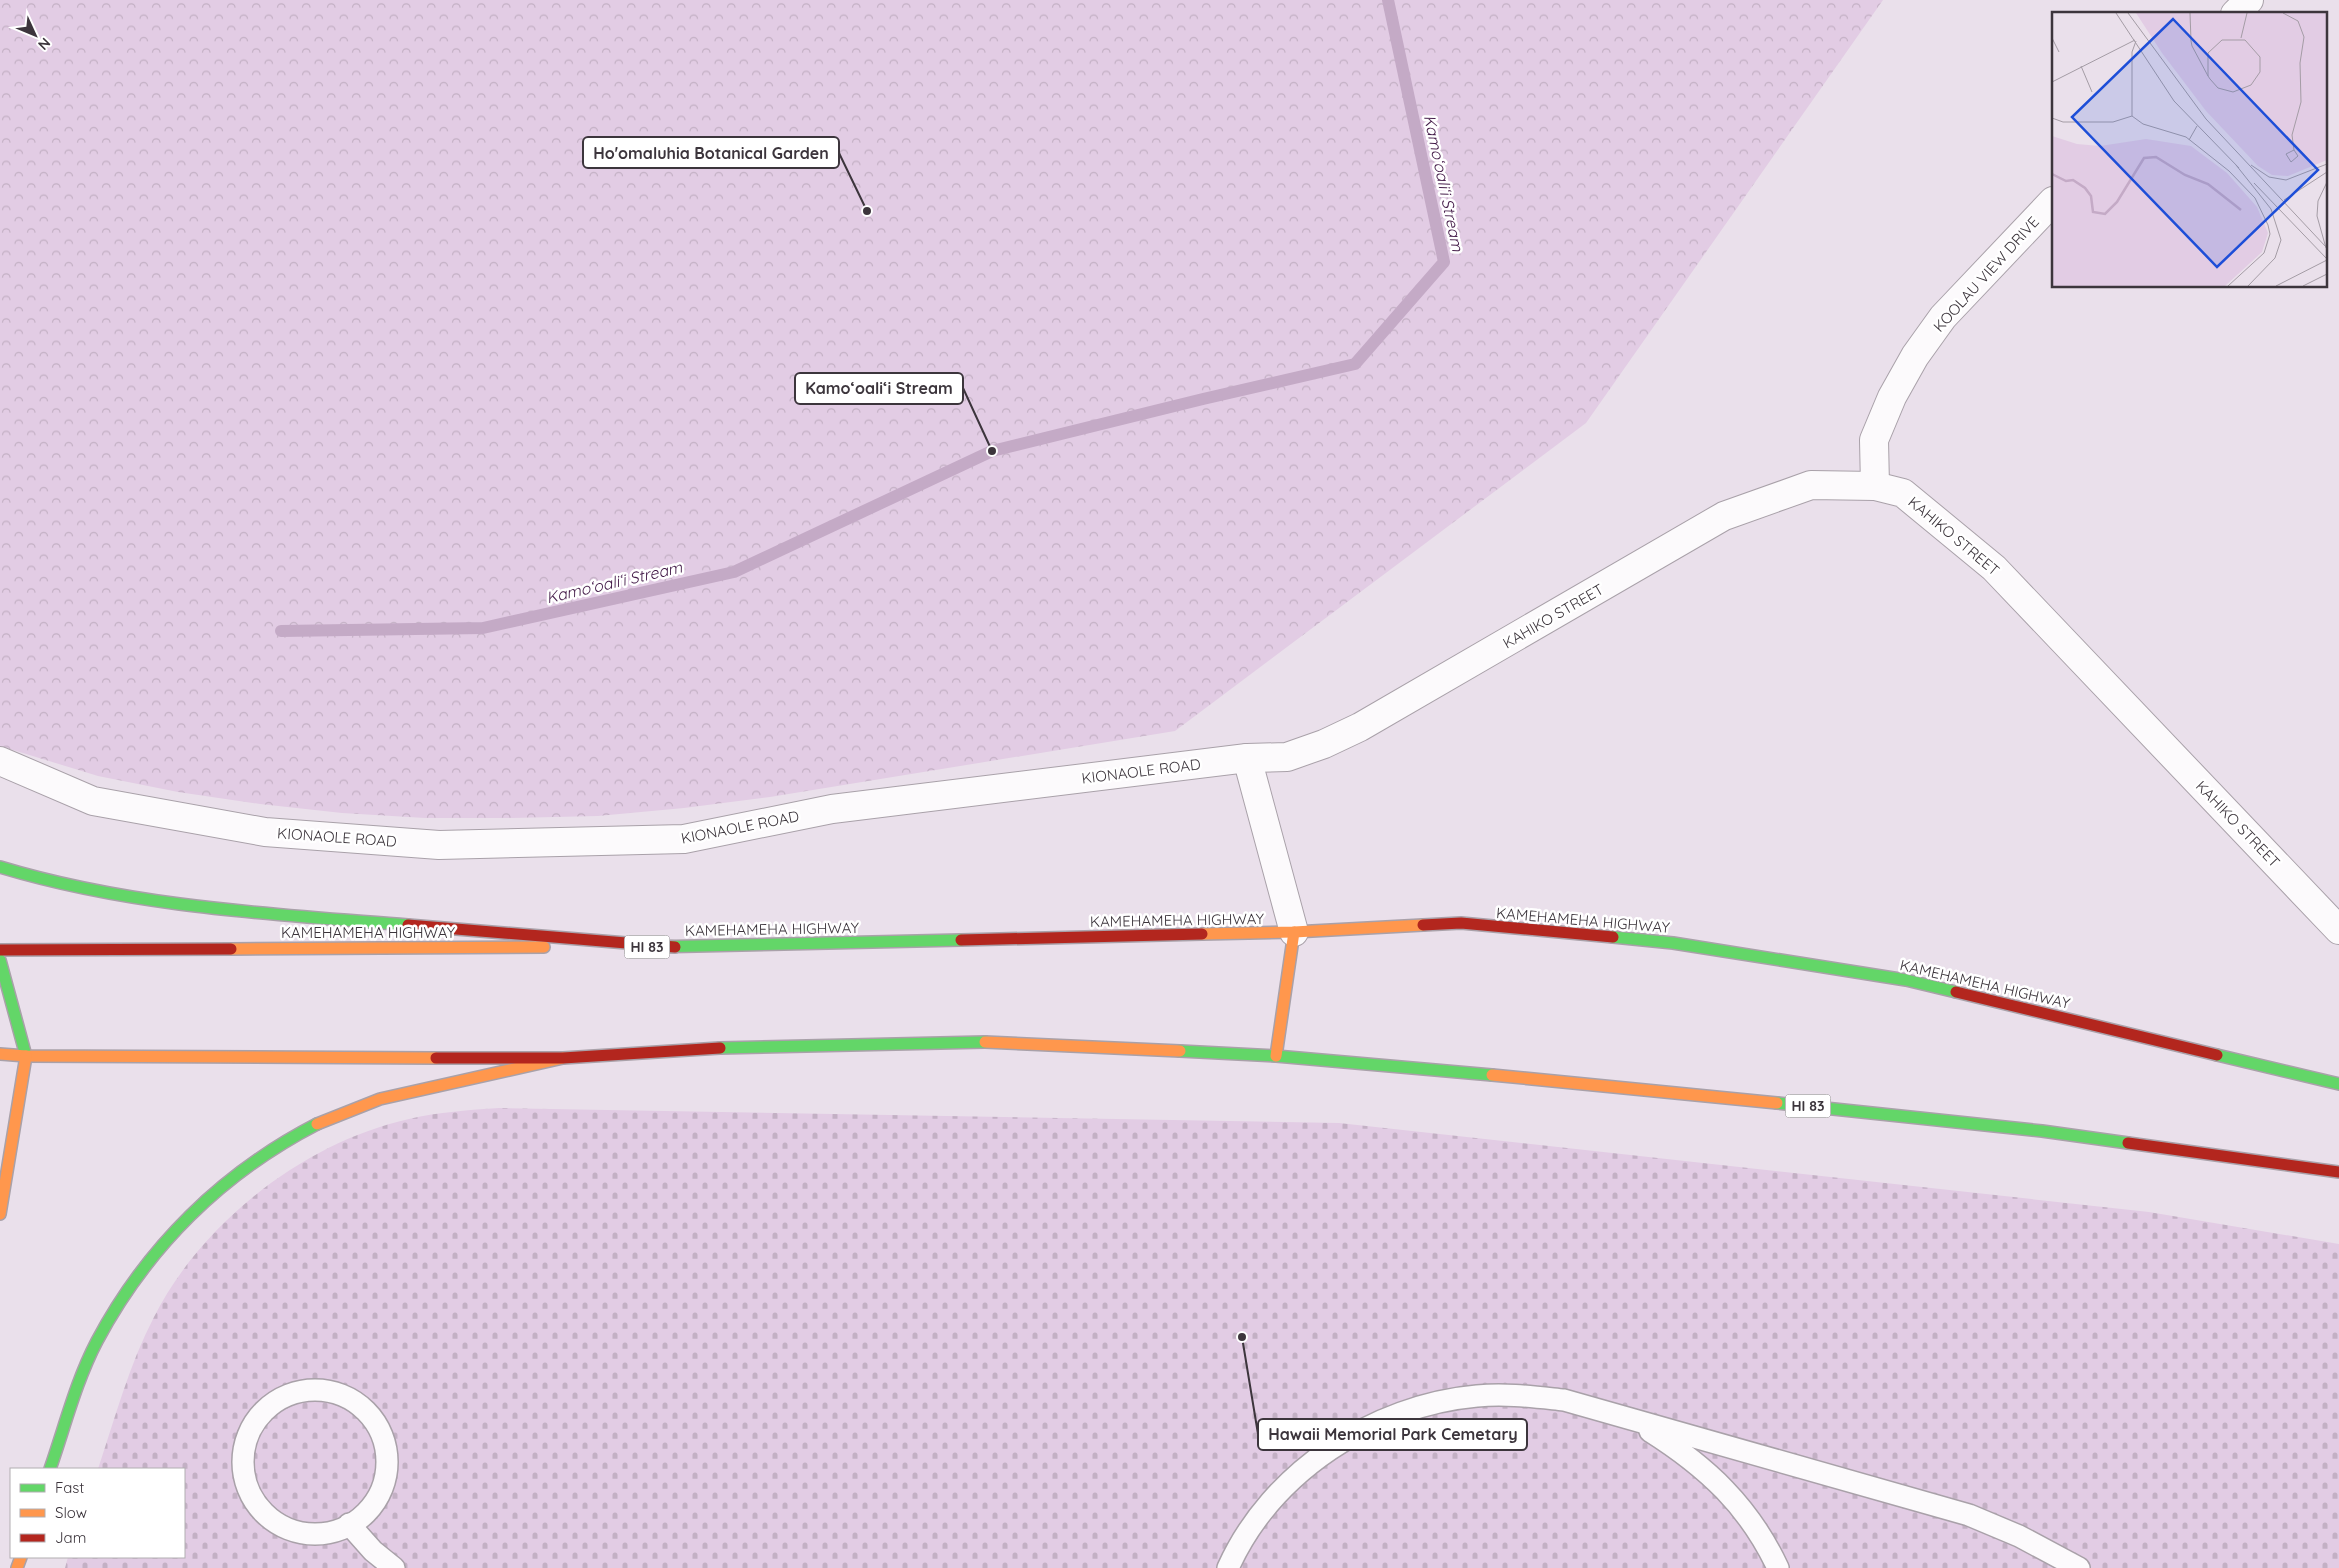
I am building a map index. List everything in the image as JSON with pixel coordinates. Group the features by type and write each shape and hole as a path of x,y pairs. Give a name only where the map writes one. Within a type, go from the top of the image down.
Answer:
{"main road":[{"path":"0,867 50,882 220,910 675,947"},
{"name":"KAMEHAMEHA HIGHWAY","path":"0,950 675,947 1294,932 1461,923 1673,943 1906,980 2339,1084"},
{"path":"1276,1056 1294,932"},
{"path":"0,960 26,1056 0,1214"},
{"name":"HI 83","path":"0,1054 26,1056 563,1058 696,1049 977,1042 1276,1056 1659,1090 2042,1131 2339,1172"},
{"path":"50,1468 80,1382 98,1341 119,1302 144,1266 172,1232 206,1198 244,1168 293,1137 327,1119 372,1101 563,1058"}],"street":[{"path":"2237,12 2249,0"},
{"name":"KOOLAU VIEW DRIVE","path":"1875,486 1874,440 1892,397 1915,356 1943,317 2052,202"},
{"name":"KAHIKO STREET","path":"1247,758 1287,757 1324,744 1360,727 1724,516 1811,485 1875,486 1903,493 1994,568 2339,930"},
{"path":"1247,758 1294,932"},
{"name":"KIONAOLE ROAD","path":"0,761 93,801 265,832 439,845 684,839 832,809 1247,758"}],"lane":[{"path":"310,1390 330,1391 350,1398 366,1410 378,1427 385,1446 387,1466 382,1486 372,1504 358,1520 349,1524 340,1529 320,1533 300,1532 281,1525 264,1513 252,1496 245,1477 243,1457 247,1437 257,1419 272,1404 290,1394 310,1390"},
{"path":"1228,1568 1256,1522 1284,1488 1324,1454 1353,1434 1392,1416 1434,1402 1478,1396 1521,1395 1556,1399 1606,1412 1969,1515 2019,1536 2079,1568"},
{"path":"1606,1412 1646,1429 1683,1452 1717,1480 1746,1513 1769,1549 1778,1568"},
{"path":"349,1524 373,1551 394,1568"}],"green space":[{"path":"0,0 1883,0 1586,423 1175,731 770,797 684,808 598,816 425,818 342,813 178,792 98,776 0,746"},
{"path":"499,1108 1339,1123 2149,1212 2339,1244 2339,1568 65,1568 68,1558 185,1558 185,1468 98,1468 123,1392 145,1335 174,1282 199,1249 228,1219 260,1191 295,1167 332,1146 370,1130 409,1119"}],"waterway":[{"name":"Kamoʻoaliʻi Stream","path":"281,631 483,628 734,572 992,451 1355,364 1444,262 1388,0"}],"traffic: fast":[{"path":"0,867 50,881 151,900 202,907 408,925"},
{"path":"1613,937 1673,943 1906,980 1956,992"},
{"path":"652,947 961,940"},
{"path":"0,960 26,1056"},
{"path":"720,1048 985,1042"},
{"path":"1180,1051 1276,1056 1492,1075"},
{"path":"2217,1055 2339,1084"},
{"path":"1777,1103 2042,1131 2128,1143"},
{"path":"50,1468 77,1388 90,1356 117,1307 139,1274 190,1216 219,1189 250,1165 317,1124"}],"traffic: slow":[{"path":"1202,934 1294,932 1423,925"},
{"path":"1276,1056 1294,932"},
{"path":"231,949 544,947"},
{"path":"985,1042 1180,1051"},
{"path":"0,1054 26,1056 436,1058"},
{"path":"0,1214 26,1056"},
{"path":"317,1124 380,1099 563,1058"},
{"path":"1492,1075 1777,1103"},
{"path":"17,1568 21,1558"}],"traffic: jam":[{"path":"1423,925 1461,923 1613,937"},
{"path":"408,925 675,947"},
{"path":"961,940 1202,934"},
{"path":"0,950 231,949"},
{"path":"1956,992 2217,1055"},
{"path":"436,1058 563,1058 720,1048"},
{"path":"2128,1143 2339,1172"}],"place":[{"name":"Ho'omaluhia Botanical Garden","path":"867,211"},
{"name":"Kamoʻoaliʻi Stream","path":"992,451"},
{"name":"Hawaii Memorial Park Cemetary","path":"1242,1337"}]}
